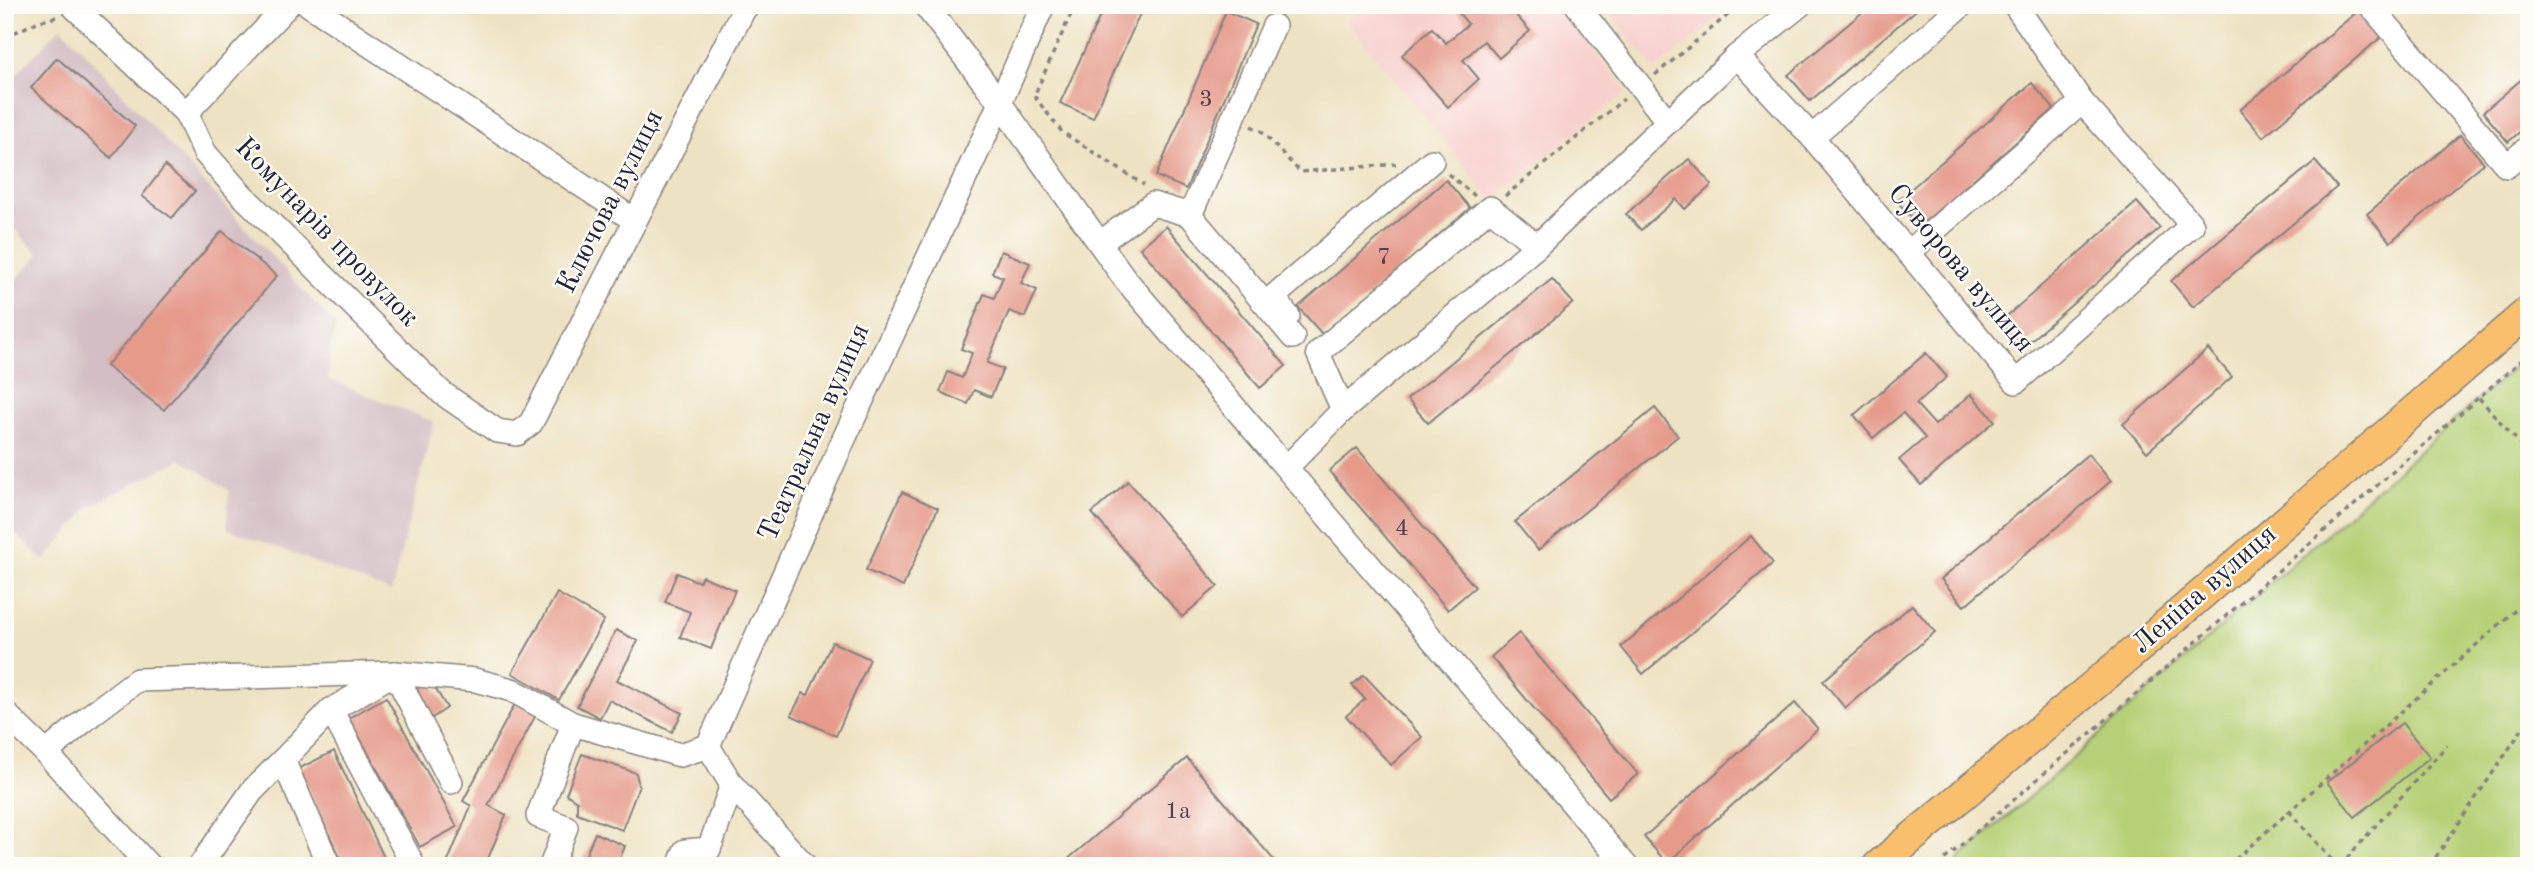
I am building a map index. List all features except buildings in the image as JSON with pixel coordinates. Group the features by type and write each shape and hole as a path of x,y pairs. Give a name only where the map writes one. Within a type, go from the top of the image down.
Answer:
{"main road":[{"name":"Леніна вулиця","path":"1878,866 2180,613 2529,311"}],"street":[{"path":"186,113 288,5"},
{"path":"309,5 634,220"},
{"path":"925,5 1000,103 1125,279 1626,866"},
{"name":"Театральна вулиця","path":"708,746 843,441 1043,5"},
{"path":"1577,5 1668,122"},
{"path":"1287,467 1343,410 1536,246 1737,56 1800,5"},
{"path":"1812,136 1962,5"},
{"name":"Суворова вулиця","path":"1737,56 1812,136 2016,382 2192,225 2082,102 2015,5"},
{"path":"2370,5 2507,166 2529,147"},
{"name":"Ключова вулиця","path":"531,423 743,7"},
{"name":"Комунарів провулок","path":"75,8 186,113 205,153 240,193 442,393 497,431 517,434 531,423"},
{"path":"1190,215 1274,26"},
{"path":"1908,253 2082,102"},
{"path":"1343,410 1318,354 1273,298 1432,161"},
{"path":"1100,243 1153,204 1190,215 1293,337"},
{"path":"1318,354 1490,208 1536,246"},
{"path":"200,866 252,791 331,710 395,673"},
{"path":"395,673 451,782"},
{"path":"46,753 137,681 395,673 475,680 512,690 573,724 680,755 708,746 732,785 805,866"},
{"path":"331,710 412,863"},
{"path":"5,713 46,753 149,866"},
{"path":"551,866 566,827 538,816 573,724"},
{"path":"283,760 329,866"},
{"path":"679,866 685,851 709,849 732,785"}],"path":[{"path":"1075,5 1034,96 1062,132 1144,184"},
{"path":"1233,119 1261,131 1300,172 1432,161 1490,208 1740,5"},
{"path":"5,37 75,8"},
{"path":"1937,866 2529,354"},
{"path":"2479,398 2529,454"},
{"path":"2228,866 2529,598"},
{"path":"2430,866 2529,719"},
{"path":"2289,811 2338,866 2447,745"}],"shaded area":[{"path":"1366,5 1557,5 1627,91 1492,200 1347,21"},
{"path":"1604,5 1734,5 1655,70"},
{"path":"61,27 336,326 328,379 434,422 391,592 227,528 229,490 181,459 89,507 44,561 5,524 5,292 39,254 5,220 5,86"}],"green space":[{"path":"2529,354 2529,866 1958,866 1958,860"}]}
